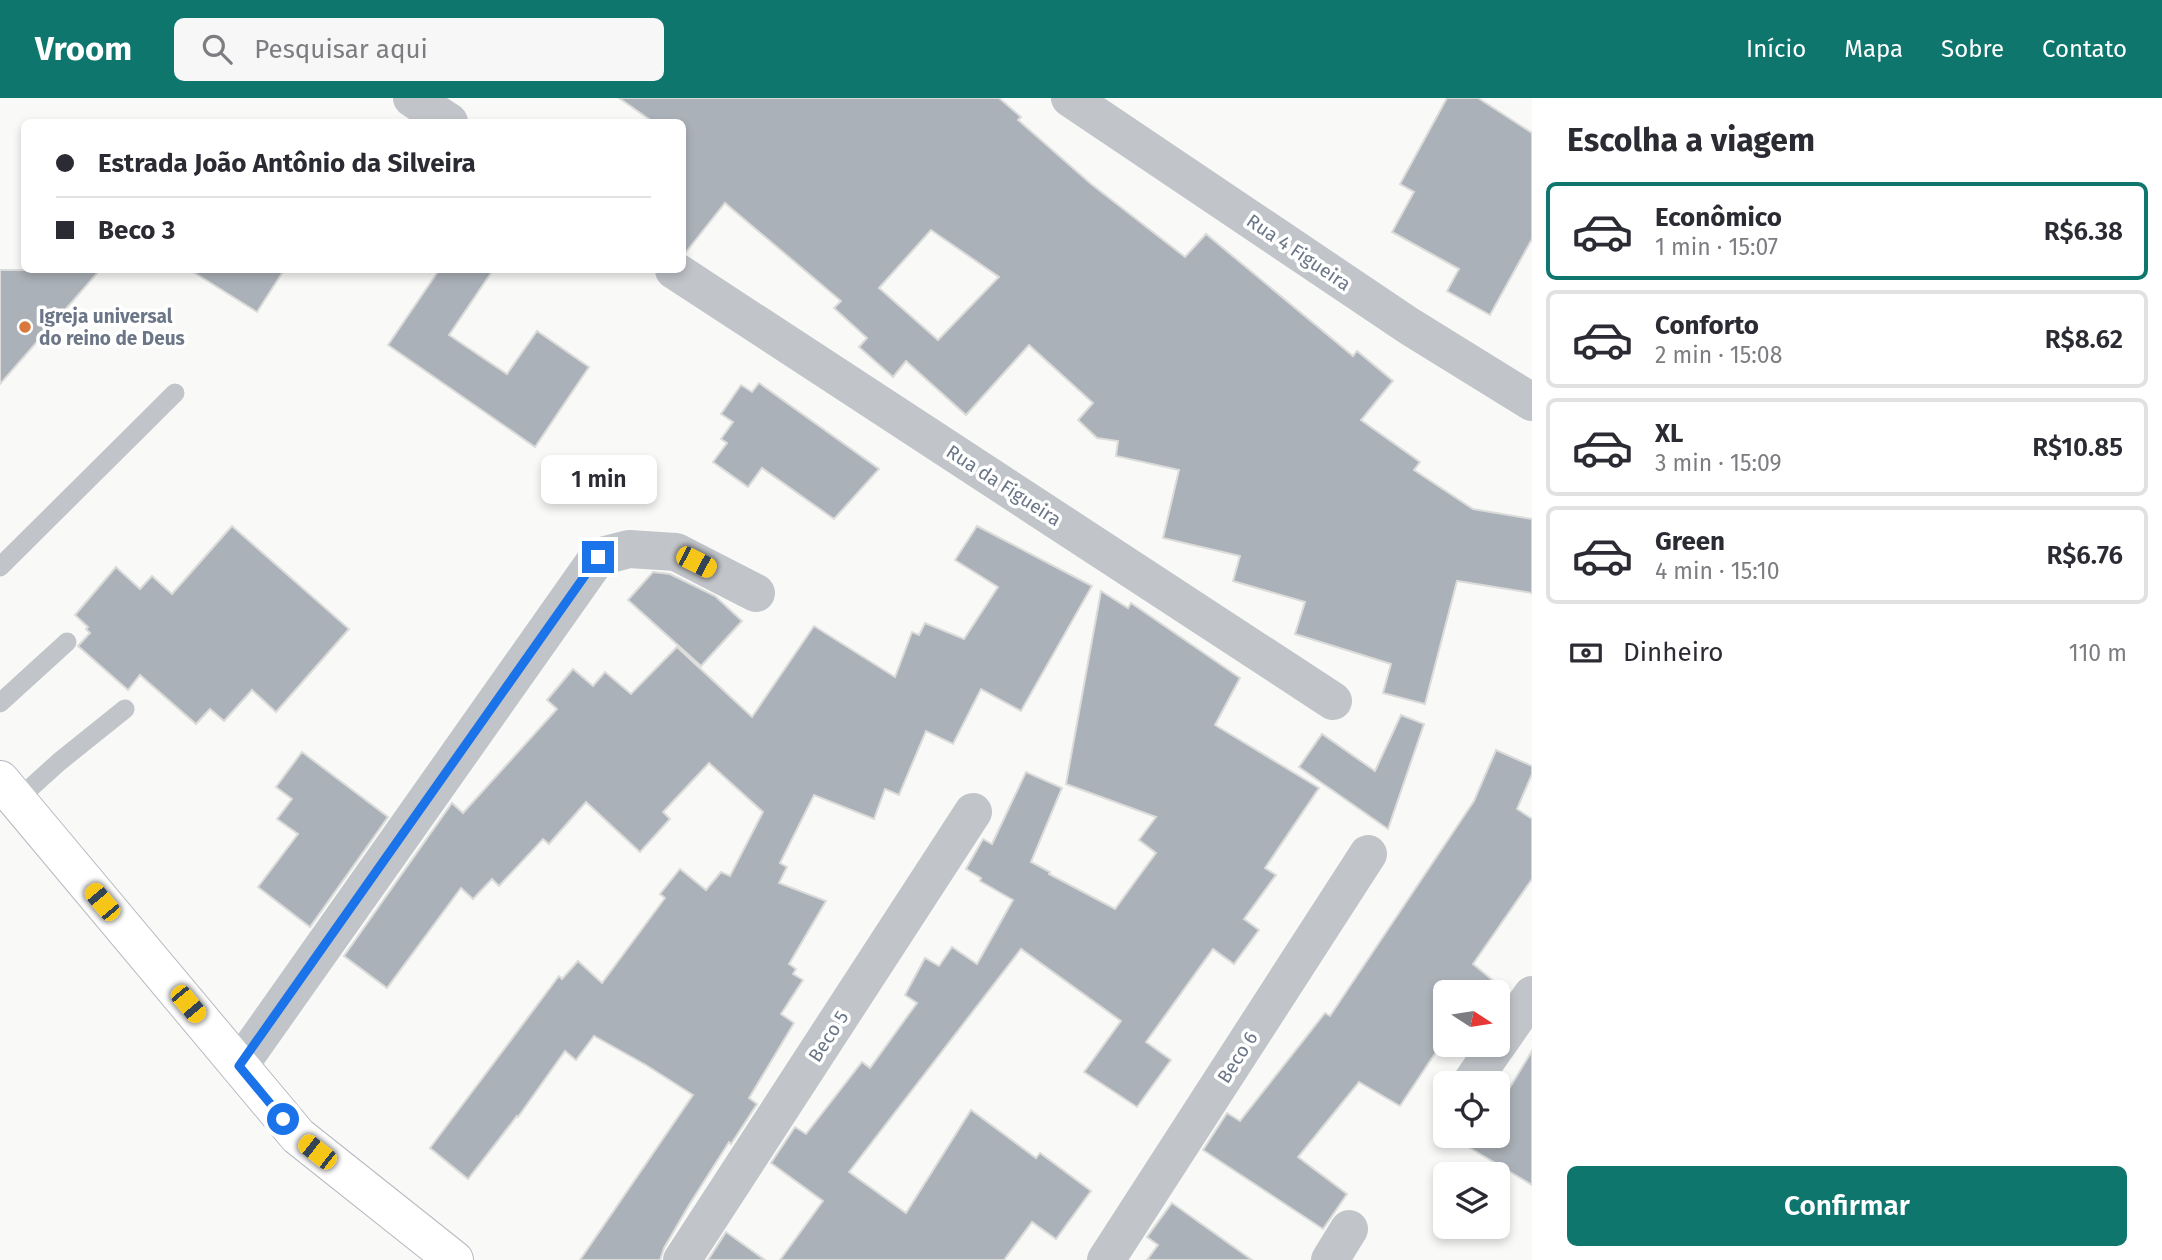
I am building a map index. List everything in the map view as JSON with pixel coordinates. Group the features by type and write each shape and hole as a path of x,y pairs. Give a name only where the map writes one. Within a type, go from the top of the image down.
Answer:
{"main road":[{"path":"9,790 298,1136 454,1260"}],"street":[{"path":"412,98 444,119"},
{"name":"Rua 4 Figueira","path":"1070,98 1409,326 1532,402"},
{"name":"Rua da Figueira","path":"679,273 1333,701"},
{"path":"239,1066 598,557 629,548 676,552 756,593"},
{"name":"Beco 5","path":"682,1260 974,812"},
{"name":"Beco 6","path":"1105,1260 1368,854"},
{"path":"1510,1027 1532,995"}],"lane":[{"path":"0,568 175,393"},
{"path":"0,703 66,642"},
{"path":"9,790 59,762 125,709"}],"building":[{"path":"619,98 999,98 1021,117 1018,120 1091,184 1185,257 1206,234 1353,356 1357,351 1393,381 1361,420 1420,462 1414,470 1473,509 1532,519 1532,593 1457,581 1425,704 1383,693 1391,664 1295,634 1305,602 1233,581 1240,556 1163,538 1179,470 1116,456 1118,441 1097,438 1078,420 1093,403 1029,345 966,415 906,361 893,377 859,347 867,338 834,308 841,301 725,203 686,252 686,119 649,119","holes":["931,230 999,277 938,340 879,288"]},
{"path":"1447,98 1478,98 1532,133 1532,239 1490,315 1447,291 1459,269 1392,232 1414,192 1400,184"},
{"name":"Igreja universal do reino de Deus","path":"0,270 21,270 21,273 97,273 0,384"},
{"path":"195,273 282,273 257,312"},
{"path":"437,273 491,273 449,335 507,374 537,331 589,367 535,447 388,345"},
{"path":"759,383 879,469 834,519 762,468 748,487 713,462 727,443 721,439 733,422 721,414 741,385 752,392"},
{"path":"232,526 349,629 276,712 252,690 224,721 210,709 196,724 140,675 128,690 78,646 90,633 86,629 88,627 75,615 116,567 140,589 152,576 172,594"},
{"path":"977,526 1092,586 1021,711 981,689 953,744 926,731 899,795 885,789 874,819 814,795 780,863 787,867 779,883 826,901 789,964 796,969 793,974 803,980 781,1014 794,1023 749,1098 757,1104 689,1205 660,1260 580,1260 693,1095 594,1036 576,1060 565,1051 518,1117 468,1179 430,1148 559,976 562,979 578,961 602,983 665,898 660,894 680,869 706,890 721,872 730,876 763,812 709,763 663,812 670,819 640,852 586,802 549,844 543,839 499,886 492,879 473,899 461,888 387,988 344,956 452,803 463,813 557,709 547,700 573,669 593,686 605,672 631,694 677,647 752,717 814,626 895,677 912,632 919,635 925,623 964,639 998,587 955,560"},
{"path":"653,572 670,574 715,596 742,621 701,666 628,600"},
{"path":"1101,591 1128,608 1131,603 1240,678 1215,725 1319,788 1265,868 1276,875 1244,919 1259,930 1234,964 1213,949 1146,1042 1171,1060 1137,1107 1084,1072 1121,1021 1021,949 849,1172 906,1213 971,1110 1036,1158 1040,1153 1091,1191 1056,1239 1032,1222 1004,1260 780,1260 823,1201 771,1163 795,1127 806,1134 862,1062 870,1068 917,1003 905,995 925,958 939,966 952,947 977,964 1013,900 980,881 981,878 966,869 983,839 992,844 1026,772 1062,788 1031,862 1050,872 1049,874 1115,909 1156,853 1139,840 1156,817 1066,784"},
{"path":"1401,715 1424,724 1388,829 1299,767 1322,734 1375,771"},
{"path":"1496,750 1532,766 1532,774 1517,809 1532,819 1532,879 1473,964 1492,980 1433,980 1433,1056 1400,1106 1359,1082 1298,1157 1347,1194 1323,1229 1203,1150 1227,1113 1240,1121 1325,1013 1330,1016 1474,801"},
{"path":"302,752 388,817 310,927 258,887 298,834 277,819 292,799 276,787"},
{"path":"1532,1051 1532,1185 1510,1172 1510,1162 1494,1162 1470,1148 1510,1148 1510,1087"},
{"path":"1172,1203 1252,1260 1147,1260 1158,1245 1147,1237"},
{"path":"726,1232 765,1260 708,1260"}],"place":[{"name":"Igreja universal do reino de Deus","path":"25,327"}],"route":[{"path":"283,1119 239,1066 598,557"}]}
